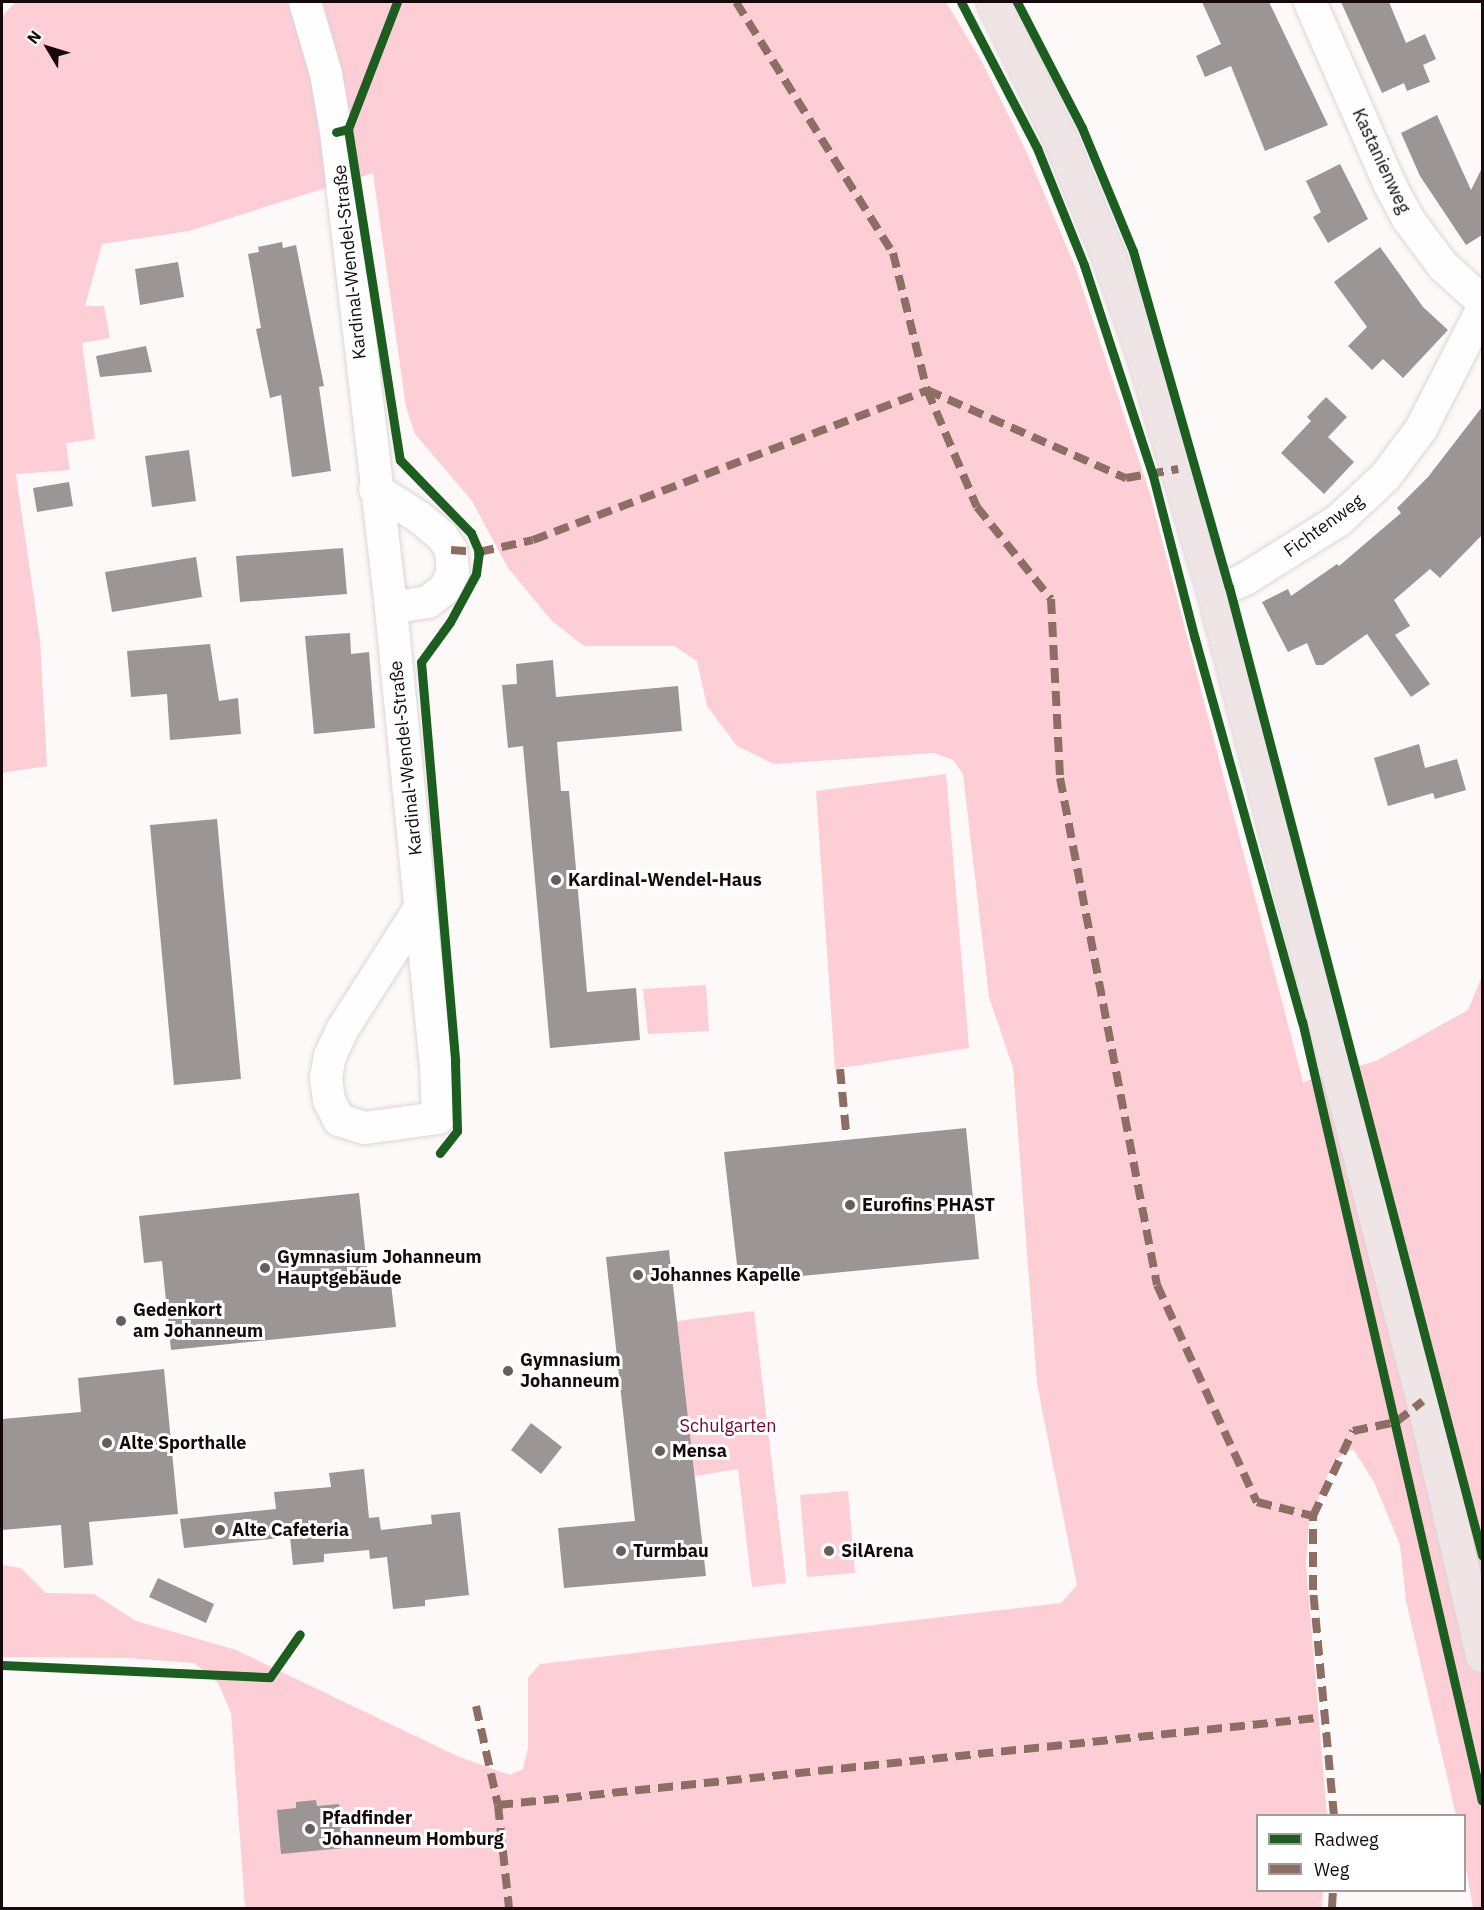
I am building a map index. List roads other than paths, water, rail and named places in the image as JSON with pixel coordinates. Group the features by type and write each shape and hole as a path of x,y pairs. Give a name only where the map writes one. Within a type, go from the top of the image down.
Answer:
{"main road":[{"path":"993,2 1059,137 1108,258 1142,351 1214,593 1420,1389 1482,1655"}],"street":[{"name":"Kardinal-Wendel-Straße","path":"305,2 326,74 336,132 375,489 391,608 420,908 438,1118 364,1128 339,1120 329,1100 326,1078 342,1030 420,908"},
{"name":"Kastanienweg","path":"1310,2 1389,183 1408,219 1443,266 1482,301"},
{"name":"Fichtenweg","path":"1214,593 1247,578 1339,520 1385,477 1421,429 1482,310"},
{"path":"375,489 419,517 442,536 451,550 453,572 445,590 428,602 391,608"}],"place":[{"name":"Kardinal-Wendel-Haus","path":"556,880"},
{"name":"Eurofins PHAST","path":"850,1205"},
{"name":"Gymnasium Johanneum Hauptgebäude","path":"265,1268"},
{"name":"Johannes Kapelle","path":"638,1275"},
{"name":"Gedenkort am Johanneum","path":"121,1321"},
{"name":"Gymnasium Johanneum","path":"508,1371"},
{"name":"Alte Sporthalle","path":"107,1443"},
{"name":"Mensa","path":"660,1451"},
{"name":"Alte Cafeteria","path":"220,1530"},
{"name":"Turmbau","path":"621,1551"},
{"name":"SilArena","path":"829,1551"},
{"name":"Pfadfinder Johanneum Homburg","path":"310,1829"}],"park label":[{"name":"Schulgarten","path":"728,1426"}]}
